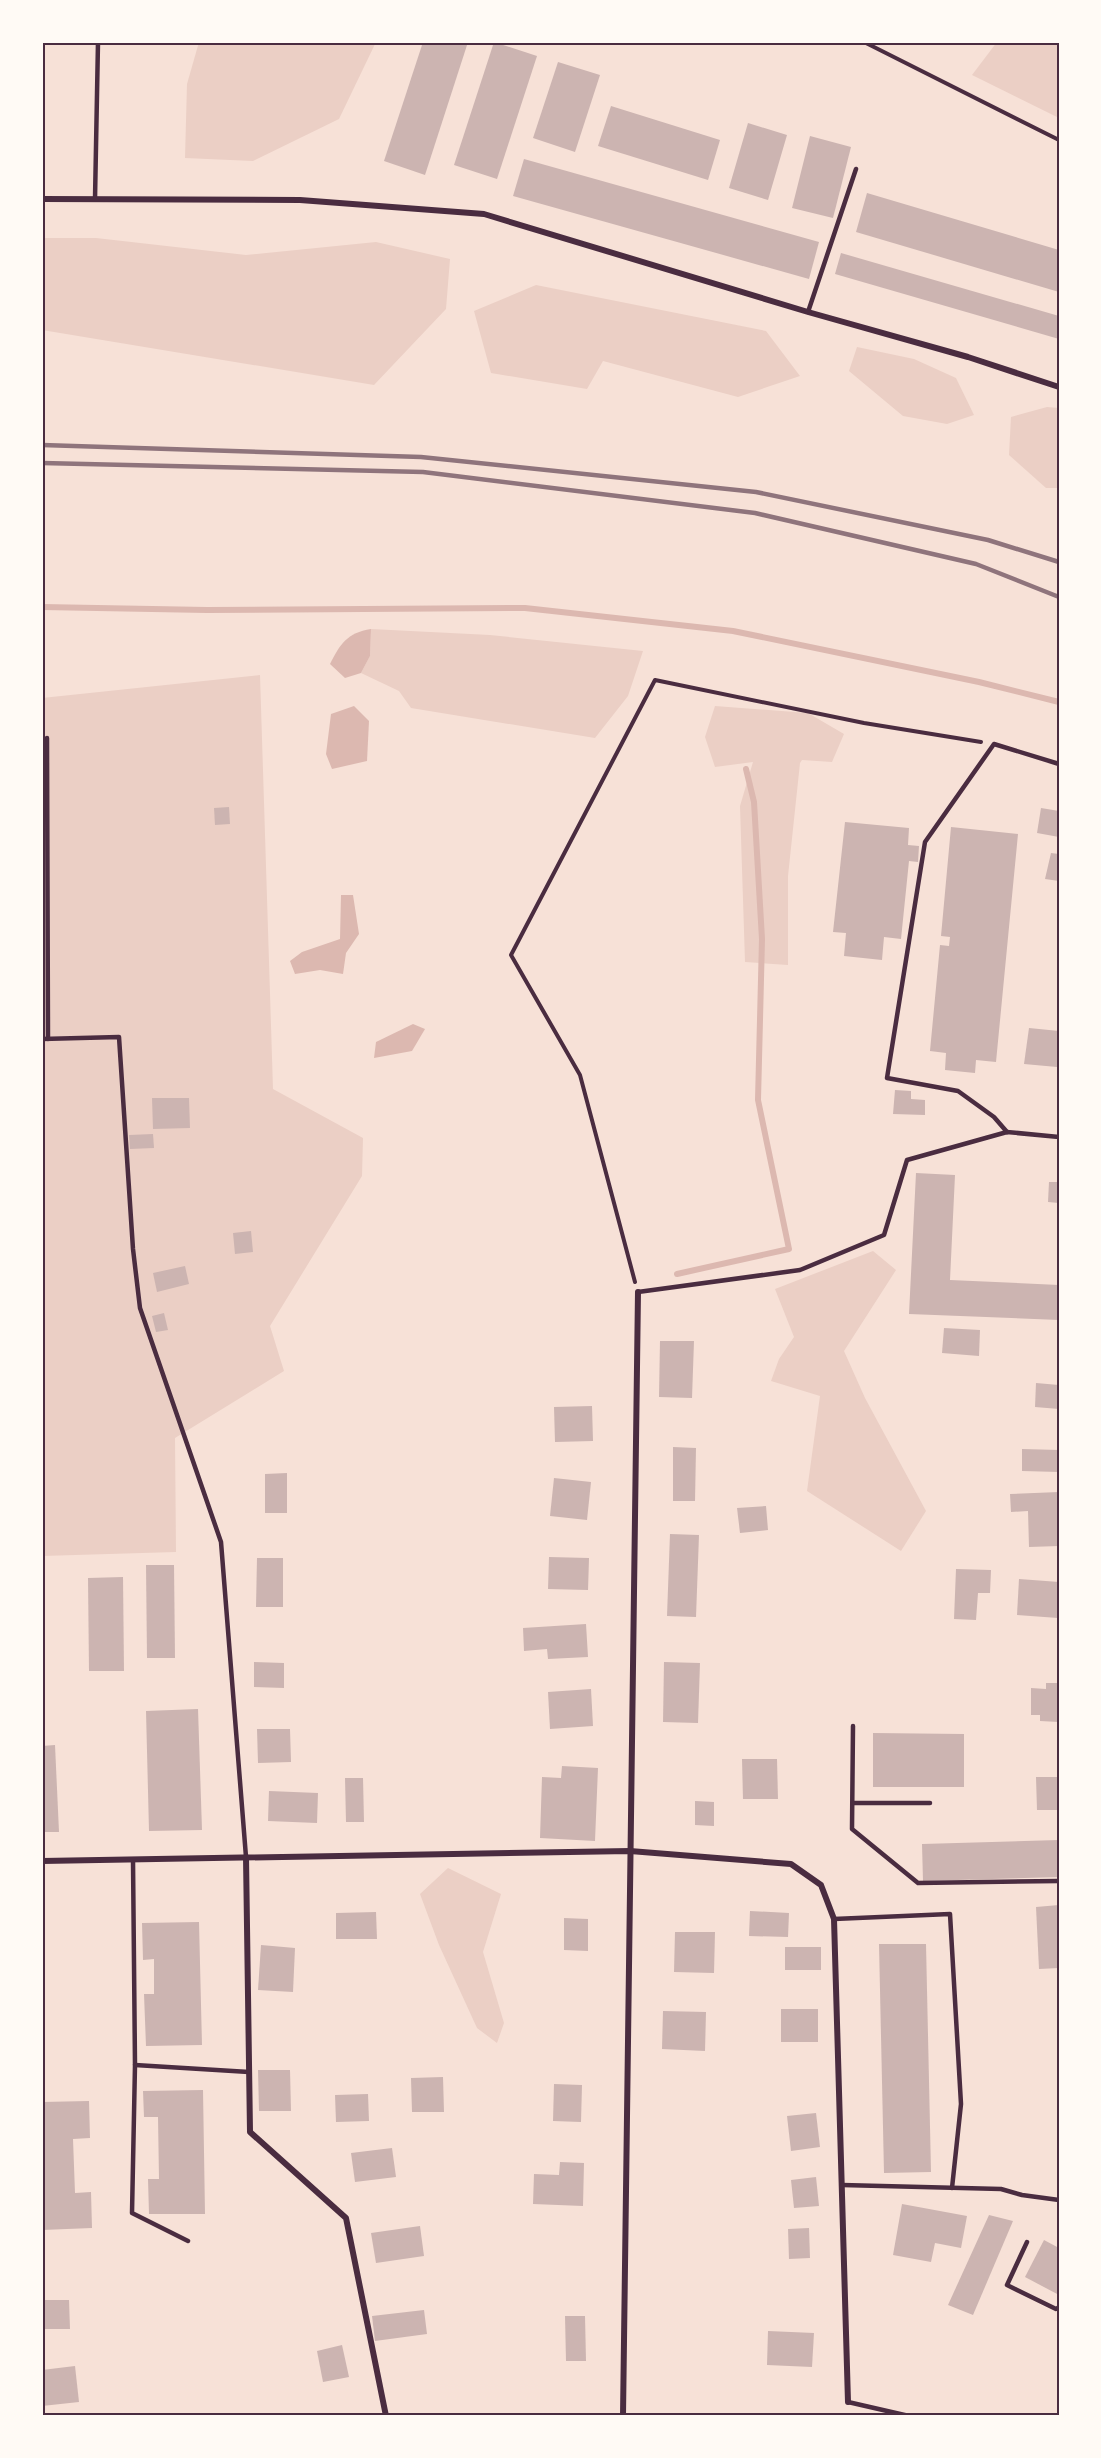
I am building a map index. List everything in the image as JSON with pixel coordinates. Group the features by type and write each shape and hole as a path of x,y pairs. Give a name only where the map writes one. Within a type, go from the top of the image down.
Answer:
{"street":[{"path":"42,199 300,200 483,214 808,312 968,357 1059,387"},
{"path":"623,2416 638,1292"},
{"path":"42,1862 630,1851 791,1864 821,1885 834,1918 848,2402"},
{"path":"246,1857 250,2132 346,2218 386,2416"}],"lane":[{"path":"96,199 98,42"},
{"path":"808,312 855,169"},
{"path":"47,738 48,1039"},
{"path":"1007,1132 994,1117 958,1091 887,1077 925,842 994,744 1059,764"},
{"path":"42,1039 119,1037 133,1249 140,1308 221,1542 246,1857"},
{"path":"638,1292 800,1270 884,1235 907,1160 1007,1132 1059,1137"},
{"path":"853,1726 852,1829 918,1884 1059,1881"},
{"path":"853,1803 930,1803"},
{"path":"133,1860 135,2065 132,2213 188,2241"},
{"path":"834,1918 950,1914 961,2104 952,2188"},
{"path":"135,2065 249,2072"},
{"path":"842,2186 1001,2189 1022,2195 1059,2200"},
{"path":"1028,2242 1007,2285 1056,2309 1059,2307"},
{"path":"848,2402 909,2416"}],"path":[{"path":"864,42 1059,140"},
{"path":"638,1292 580,1075 511,955 655,680 864,723 994,744"}],"shaded area":[{"path":"199,42 376,42 339,119 253,161 185,158 187,84"},
{"path":"997,42 1059,42 1059,118 972,75"},
{"path":"42,238 96,238 246,255 376,242 450,259 446,309 374,385 42,330"},
{"path":"536,285 766,331 800,376 738,397 603,361 587,389 491,373 474,311"},
{"path":"857,347 914,359 956,378 974,415 947,424 903,416 849,371"},
{"path":"1047,407 1059,408 1059,488 1046,488 1009,455 1011,417"},
{"path":"371,629 490,635 643,651 628,696 595,738 411,708 399,691 361,673 370,656"},
{"path":"371,629 370,656 361,673 345,678 330,664 345,641 356,633"},
{"path":"260,675 273,1089 363,1138 362,1176 270,1326 284,1371 175,1438 176,1552 42,1556 42,698"},
{"path":"354,706 369,721 367,761 332,769 326,754 331,714"},
{"path":"715,706 808,713 844,734 832,762 802,760 800,763 788,876 788,965 745,962 740,806 753,762 715,767 705,737"},
{"path":"341,895 353,895 359,934 346,953 343,974 320,970 295,974 290,961 302,952 340,939"},
{"path":"413,1024 425,1029 412,1051 374,1058 376,1042"},
{"path":"873,1251 896,1270 844,1351 865,1398 926,1511 901,1551 807,1491 820,1396 771,1381 779,1359 794,1337 775,1289"},
{"path":"448,1868 501,1894 483,1952 504,2023 497,2043 477,2028 439,1945 420,1894"}],"building":[{"path":"423,42 468,42 425,175 384,161"},
{"path":"494,42 537,56 497,179 454,165"},
{"path":"558,62 600,75 575,152 533,138"},
{"path":"611,106 720,140 708,180 598,146"},
{"path":"748,123 787,135 768,200 729,188"},
{"path":"810,136 851,147 833,218 792,208"},
{"path":"524,159 819,242 809,279 513,196"},
{"path":"867,193 1059,250 1059,292 856,232"},
{"path":"841,253 1059,316 1059,339 835,274"},
{"path":"229,807 230,824 215,825 214,808"},
{"path":"1041,808 1059,811 1059,837 1037,833"},
{"path":"845,822 909,828 908,845 919,846 918,862 909,861 901,939 884,937 882,960 844,956 846,933 833,932"},
{"path":"951,827 1018,834 996,1062 976,1060 975,1073 945,1070 946,1053 930,1051 940,945 949,946 950,937 941,936"},
{"path":"1051,853 1059,854 1059,881 1045,879"},
{"path":"1029,1028 1059,1031 1057,1067 1024,1064"},
{"path":"895,1090 911,1091 911,1099 925,1100 925,1115 893,1114"},
{"path":"152,1098 189,1098 190,1128 153,1129"},
{"path":"153,1134 154,1148 130,1149 129,1135"},
{"path":"916,1173 955,1175 950,1280 1059,1285 1059,1320 909,1314"},
{"path":"1049,1182 1059,1182 1059,1203 1048,1202"},
{"path":"251,1231 253,1252 235,1254 233,1233"},
{"path":"185,1266 189,1284 157,1292 153,1273"},
{"path":"164,1313 168,1330 156,1332 152,1316"},
{"path":"944,1328 980,1330 979,1356 942,1353"},
{"path":"660,1341 694,1341 692,1398 659,1397"},
{"path":"1036,1383 1059,1385 1059,1409 1035,1407"},
{"path":"592,1406 593,1441 555,1442 554,1407"},
{"path":"673,1447 696,1448 695,1501 673,1501"},
{"path":"1022,1449 1059,1450 1059,1472 1022,1471"},
{"path":"287,1473 287,1513 265,1513 265,1474"},
{"path":"554,1478 591,1482 587,1520 550,1516"},
{"path":"1059,1492 1059,1546 1029,1547 1028,1511 1011,1512 1010,1494"},
{"path":"766,1506 768,1530 740,1533 737,1508"},
{"path":"670,1534 699,1535 696,1617 667,1616"},
{"path":"549,1557 589,1558 588,1590 548,1589"},
{"path":"257,1558 283,1558 283,1607 256,1607"},
{"path":"146,1565 174,1565 175,1658 147,1658"},
{"path":"956,1569 991,1570 990,1593 978,1593 976,1620 954,1619"},
{"path":"123,1577 124,1671 89,1671 88,1578"},
{"path":"1019,1579 1059,1582 1058,1618 1017,1615"},
{"path":"586,1624 588,1657 548,1659 547,1649 524,1651 523,1628"},
{"path":"254,1662 284,1663 284,1688 254,1687"},
{"path":"664,1662 700,1663 698,1723 663,1722"},
{"path":"1046,1683 1059,1683 1059,1722 1040,1721 1040,1715 1031,1715 1031,1688 1046,1689"},
{"path":"591,1689 593,1726 550,1729 548,1692"},
{"path":"198,1709 202,1830 149,1831 146,1711"},
{"path":"257,1729 290,1729 291,1762 258,1763"},
{"path":"873,1733 964,1734 964,1787 873,1787"},
{"path":"55,1745 59,1832 42,1832 42,1746"},
{"path":"742,1759 777,1759 778,1799 743,1799"},
{"path":"562,1766 598,1768 595,1841 540,1838 542,1777 561,1778"},
{"path":"1036,1777 1059,1777 1059,1810 1037,1810"},
{"path":"345,1778 363,1778 364,1822 346,1822"},
{"path":"269,1791 318,1793 317,1823 268,1821"},
{"path":"695,1801 714,1802 714,1826 695,1825"},
{"path":"1059,1840 1059,1877 923,1881 922,1844"},
{"path":"1059,1905 1059,1968 1039,1969 1036,1907"},
{"path":"750,1911 789,1913 788,1937 749,1936"},
{"path":"376,1912 377,1939 336,1939 336,1913"},
{"path":"564,1918 588,1919 588,1951 564,1950"},
{"path":"199,1922 202,2045 146,2046 144,1994 154,1994 154,1959 143,1960 142,1923"},
{"path":"675,1932 715,1932 714,1973 674,1972"},
{"path":"879,1944 926,1944 931,2172 884,2173"},
{"path":"261,1945 295,1948 293,1992 258,1990"},
{"path":"785,1947 821,1947 821,1970 785,1970"},
{"path":"781,2009 818,2009 818,2042 781,2042"},
{"path":"663,2011 706,2012 705,2051 662,2049"},
{"path":"258,2070 290,2070 291,2111 259,2111"},
{"path":"443,2077 444,2112 412,2112 411,2078"},
{"path":"554,2084 582,2085 581,2122 553,2121"},
{"path":"203,2090 205,2214 149,2214 148,2179 159,2179 158,2117 144,2117 143,2091"},
{"path":"368,2094 369,2121 336,2122 335,2095"},
{"path":"89,2101 90,2138 73,2139 75,2193 91,2192 92,2228 42,2230 42,2102"},
{"path":"816,2113 820,2147 791,2151 787,2116"},
{"path":"392,2148 396,2177 355,2182 351,2153"},
{"path":"560,2162 584,2163 583,2206 533,2204 534,2174 559,2175"},
{"path":"816,2177 819,2206 794,2208 791,2180"},
{"path":"902,2204 967,2216 961,2248 935,2243 931,2262 893,2255"},
{"path":"989,2215 1013,2221 973,2315 948,2305"},
{"path":"420,2226 424,2256 376,2263 371,2233"},
{"path":"809,2228 810,2258 789,2259 788,2229"},
{"path":"1044,2240 1059,2248 1059,2295 1025,2277"},
{"path":"42,2300 69,2300 70,2329 42,2329"},
{"path":"424,2310 427,2334 375,2341 372,2316"},
{"path":"565,2316 585,2316 586,2361 566,2361"},
{"path":"768,2331 814,2333 812,2367 767,2365"},
{"path":"342,2345 349,2377 323,2382 317,2351"},
{"path":"75,2366 79,2402 42,2406 42,2370"}],"waterway":[{"path":"42,607 207,610 525,608 733,631 979,682 1059,702"},
{"path":"677,1274 789,1249 758,1100 762,939 754,802 746,769"}],"railway":[{"path":"42,445 421,457 756,492 988,540 1059,562"},
{"path":"42,463 423,472 755,513 976,564 1059,597"}]}
